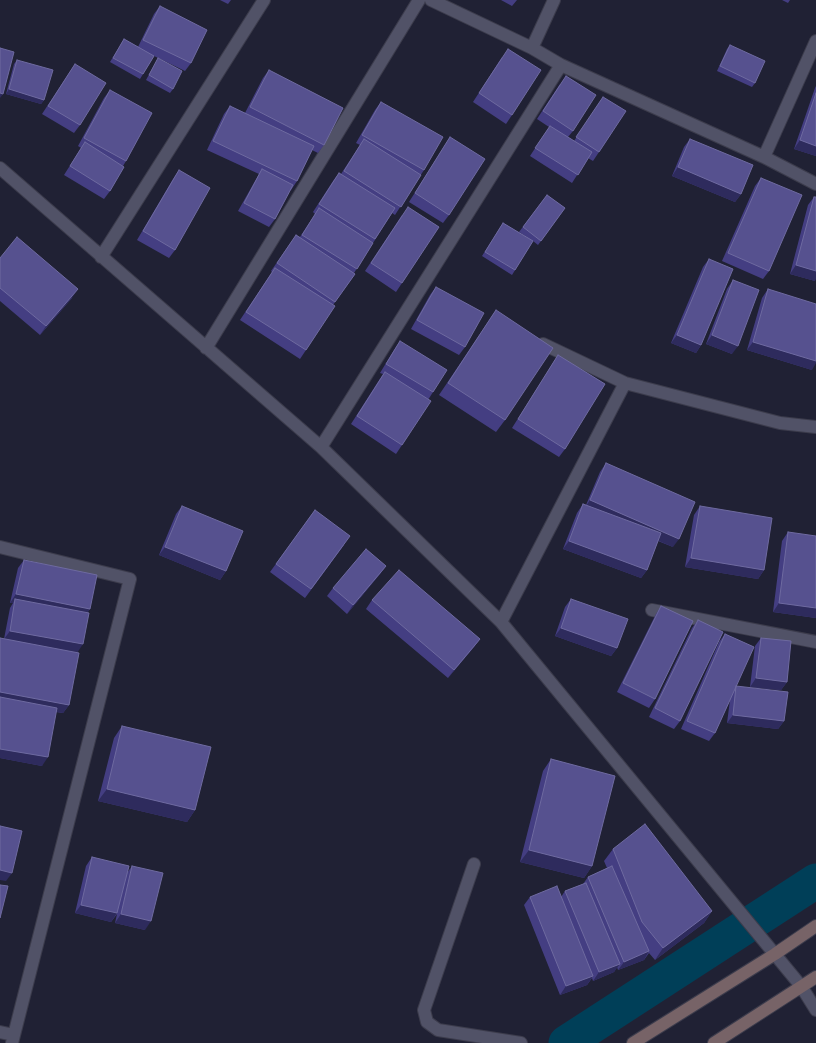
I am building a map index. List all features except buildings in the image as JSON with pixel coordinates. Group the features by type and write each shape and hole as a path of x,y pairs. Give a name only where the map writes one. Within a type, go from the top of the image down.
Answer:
{"main road":[{"path":"633,1043 775,954 816,926"},
{"path":"714,1043 816,977"}],"street":[{"path":"101,257 264,0"},
{"path":"206,348 418,0"},
{"path":"431,0 532,48 561,66 764,157 816,184"},
{"path":"532,48 554,0"},
{"path":"764,157 816,41"},
{"path":"321,447 561,66"},
{"path":"0,168 321,447 501,622 801,986 816,1010"},
{"path":"543,344 625,382 780,423 816,427"},
{"path":"501,622 625,382"},
{"path":"0,547 130,579 13,1039 0,1032"},
{"path":"652,610 816,642"},
{"path":"474,864 424,1010 427,1022 438,1030 522,1043"}],"waterway":[{"path":"566,1043 816,881"}]}
